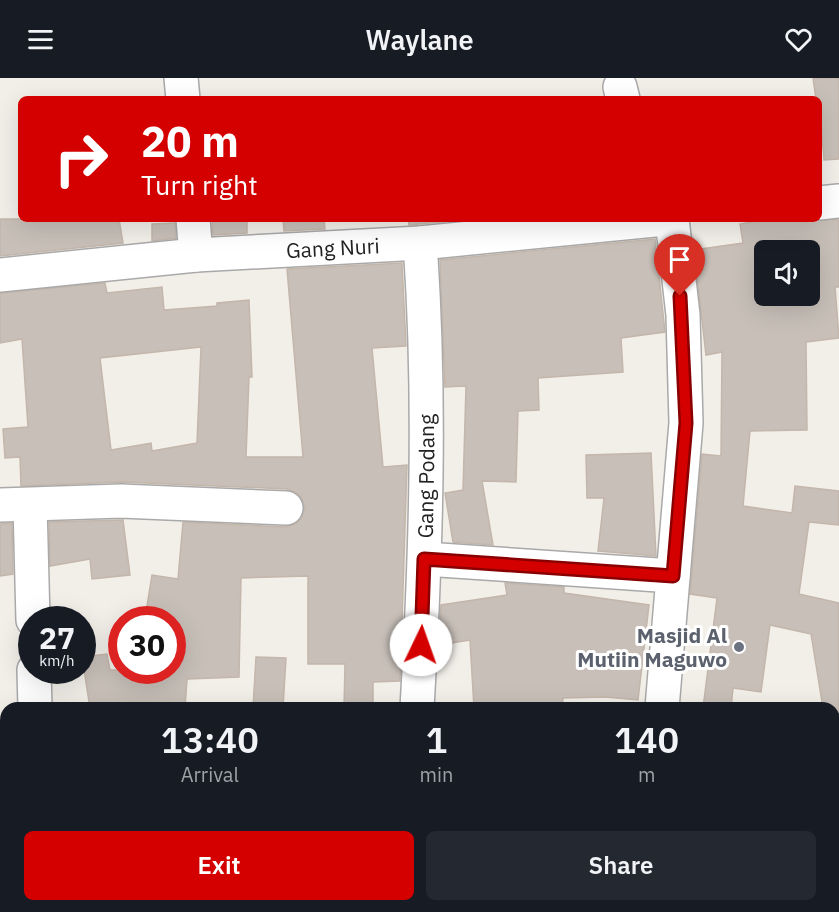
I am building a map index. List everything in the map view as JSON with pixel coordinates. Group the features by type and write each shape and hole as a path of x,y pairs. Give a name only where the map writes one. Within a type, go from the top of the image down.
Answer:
{"street":[{"path":"181,78 183,96"},
{"path":"822,203 839,201"},
{"path":"193,222 196,255"},
{"name":"Gang Nuri","path":"0,275 196,255 420,243 629,222"},
{"path":"660,222 683,315 686,423 662,702"},
{"name":"Gang Podang","path":"417,702 424,559 426,327 420,243"},
{"path":"31,606 15,505 121,501 286,508"},
{"path":"424,559 673,576"},
{"path":"34,684 35,702"}],"building":[{"path":"813,78 839,78 839,159 824,160 822,96 816,96"},
{"path":"0,219 18,219 18,222 120,222 123,243 0,256"},
{"path":"839,220 839,287 835,287 839,338 806,342 807,430 750,431 743,506 792,513 795,486 839,491 839,525 809,522 799,594 839,603 839,702 822,702 811,634 770,625 761,692 733,688 732,702 704,702 717,598 690,594 702,454 721,456 722,352 706,355 694,250 743,243 740,224"},
{"path":"212,222 247,222 247,233 213,235"},
{"path":"283,222 324,222 325,229 284,231"},
{"path":"408,222 441,222 409,225"},
{"path":"175,223 176,238 152,241 152,224"},
{"path":"655,239 665,332 621,338 623,372 538,378 539,410 518,411 516,482 482,481 493,545 453,542 445,493 463,490 466,386 445,387 440,260"},
{"path":"402,263 406,346 372,348 383,467 407,465 400,681 373,682 373,702 344,702 345,664 308,664 308,576 241,578 239,677 187,679 185,702 89,702 86,684 96,684 96,655 107,654 108,684 186,684 186,606 147,606 152,575 178,579 183,522 286,527 301,519 305,508 297,493 287,489 122,482 21,486 20,457 5,458 3,429 28,427 22,339 0,343 0,293 105,283 107,293 162,287 164,310 217,306 217,303 249,300 252,377 249,377 246,457 303,457 287,269","holes":["201,347 197,443 152,451 151,443 111,450 100,358"]},
{"path":"651,453 656,556 598,551 604,498 587,498 586,455"},
{"path":"123,520 130,575 92,579 90,559 50,566 49,522"},
{"path":"12,523 13,574 0,576 0,524"},
{"path":"505,583 564,587 564,593 649,605 638,700 605,697 563,698 563,702 474,702 470,640 439,645 441,605 507,595"},
{"path":"256,657 286,658 283,702 253,702"}],"place":[{"name":"Masjid Al Mutiin Maguwo","path":"739,647"}],"route":[{"path":"421,645 424,559 673,576 686,423 683,315 680,296"}]}
